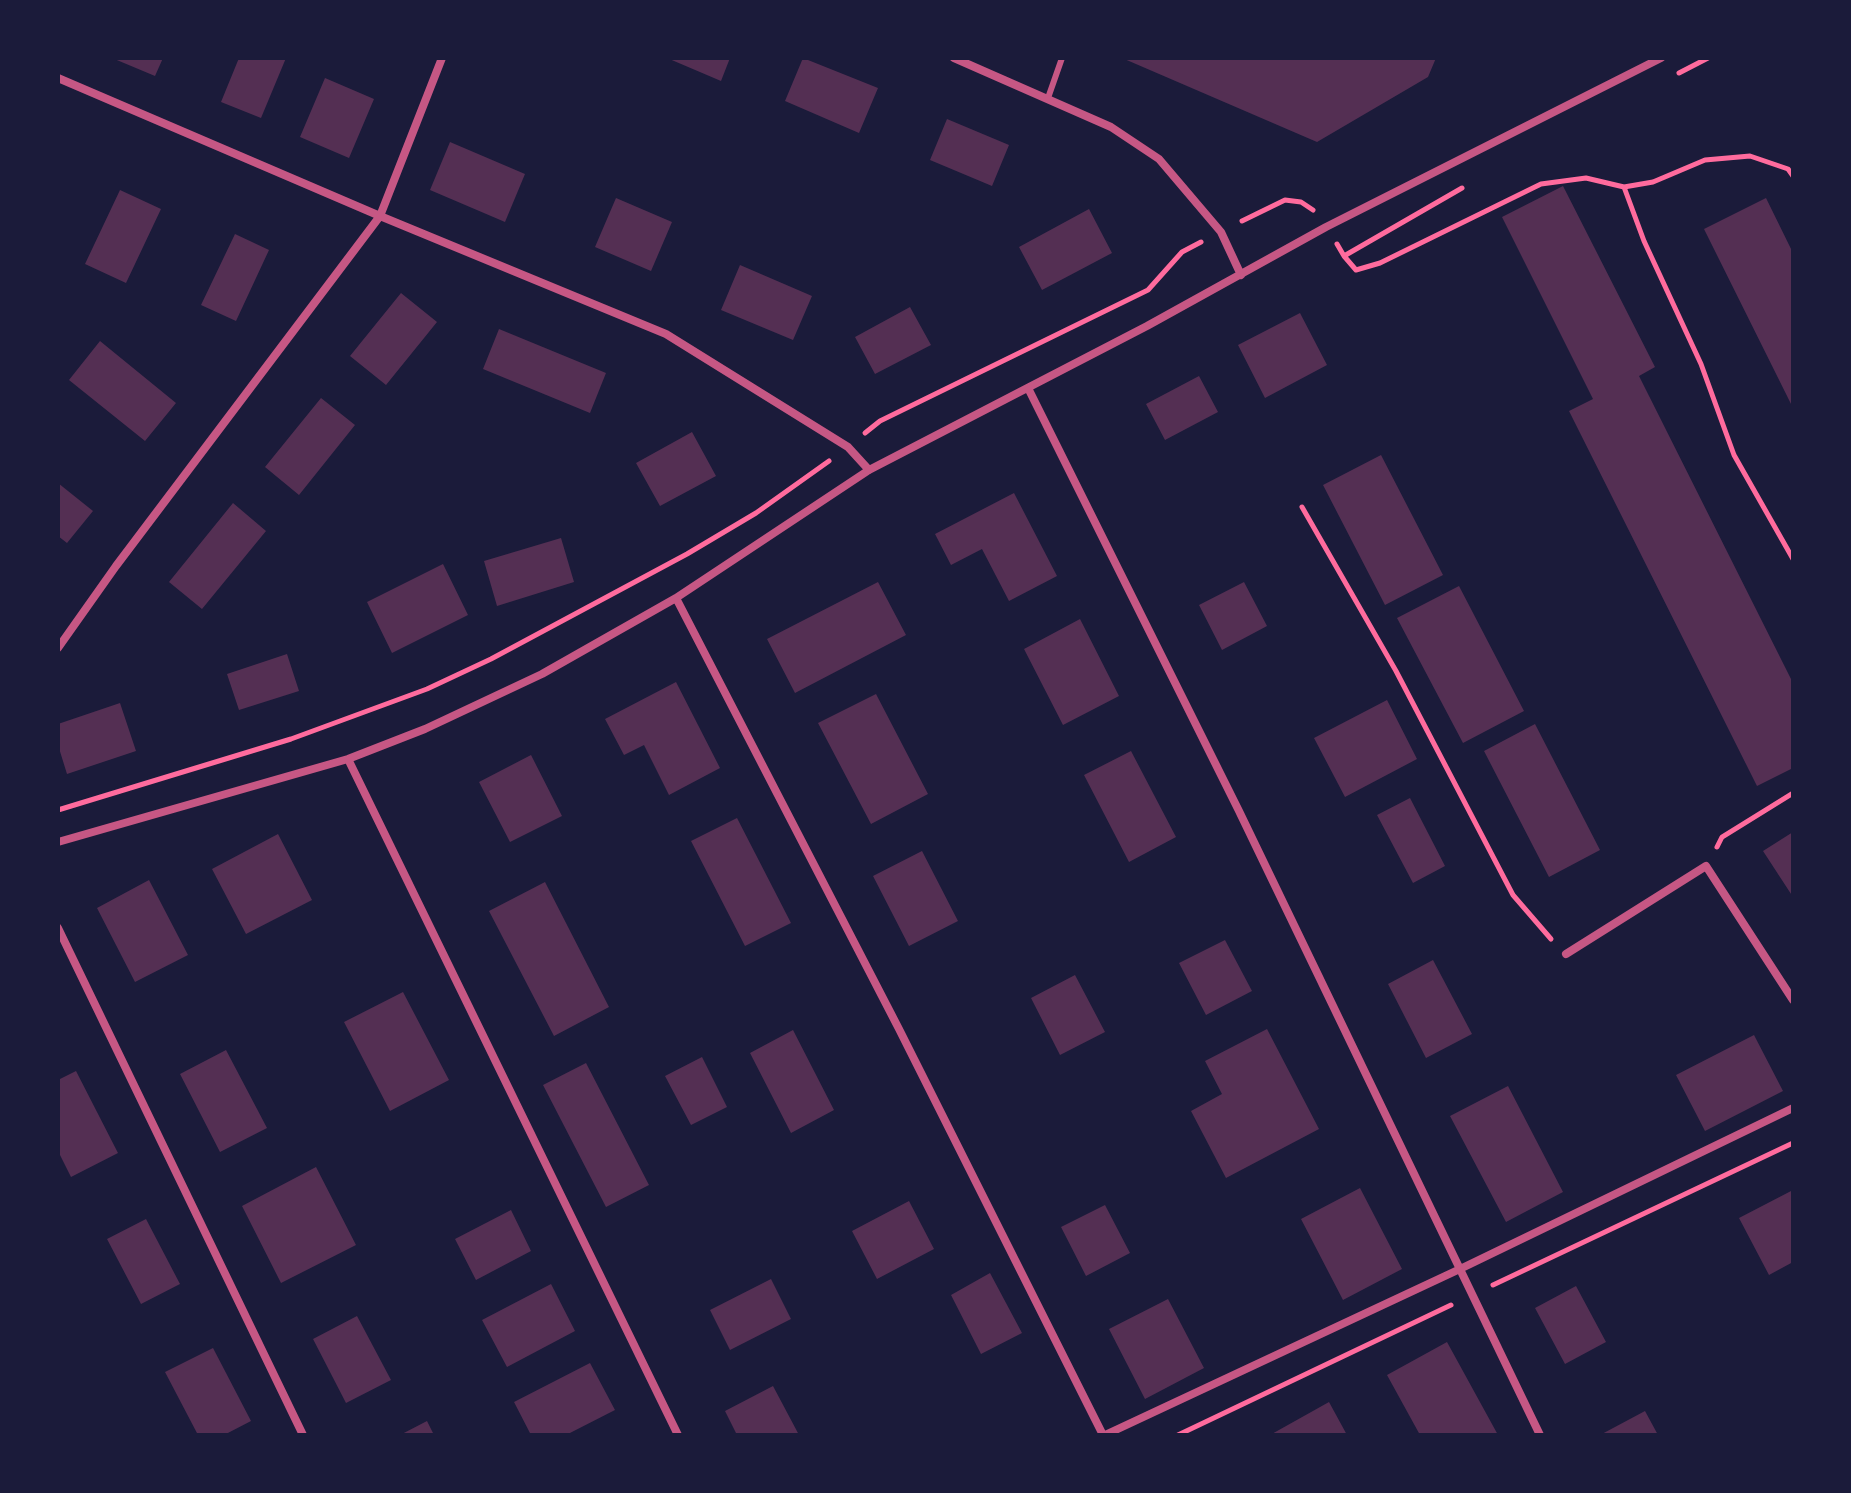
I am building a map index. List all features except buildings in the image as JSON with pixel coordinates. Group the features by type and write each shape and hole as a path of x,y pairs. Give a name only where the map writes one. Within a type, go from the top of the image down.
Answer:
{"street":[{"path":"58,648 116,566 380,216 442,58"},
{"path":"954,58 1111,127 1159,159 1221,232 1241,275"},
{"path":"58,842 348,759 425,729 542,674 676,598 869,470 1340,220 1661,58"},
{"path":"58,78 666,334 848,447 869,470"},
{"path":"1028,388 1239,811 1540,1435"},
{"path":"676,598 1104,1435 1460,1269 1793,1108"},
{"path":"348,759 678,1435"},
{"path":"1566,954 1706,866 1793,1000"},
{"path":"58,928 303,1435"}],"lane":[{"path":"1048,98 1062,58"}],"path":[{"path":"1344,256 1356,270 1380,263 1541,184 1586,178 1624,187 1653,182 1705,160 1750,156 1788,169 1793,176"},
{"path":"1624,187 1644,241 1701,364 1734,455 1793,559"},
{"path":"1302,507 1396,671 1513,895 1566,954"},
{"path":"1706,866 1722,837 1793,793"}]}
